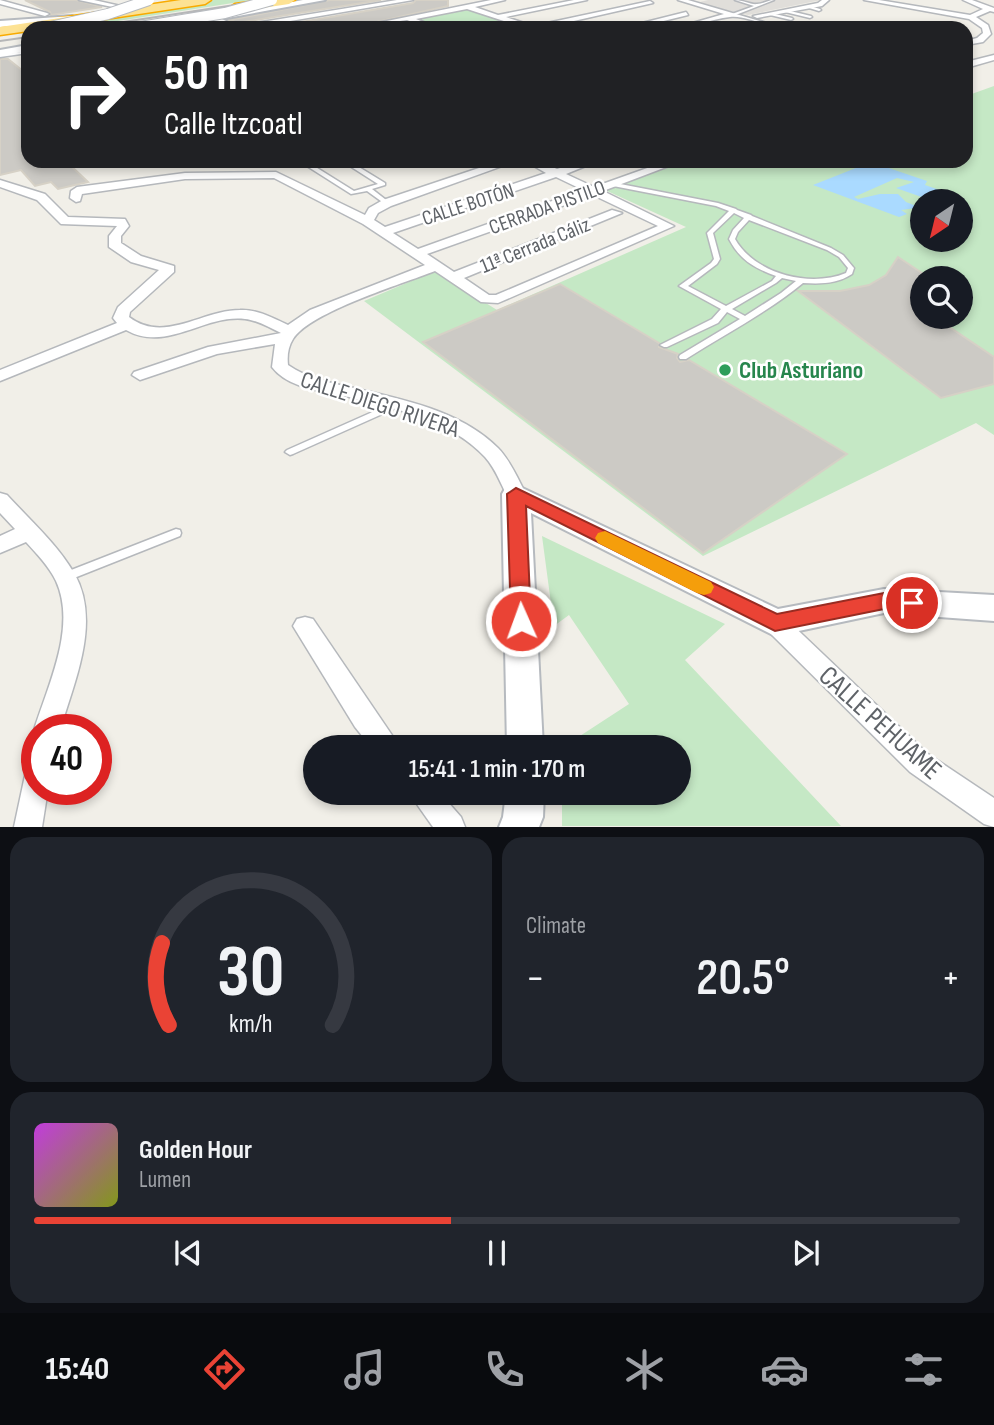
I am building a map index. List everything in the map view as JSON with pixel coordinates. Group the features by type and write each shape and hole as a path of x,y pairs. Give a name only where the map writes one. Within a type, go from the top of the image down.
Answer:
{"highway":[{"path":"67,21 193,4 289,0"},
{"path":"134,21 193,4"},
{"path":"0,31 21,28"},
{"path":"0,50 21,46"}],"street":[{"path":"82,0 122,7"},
{"path":"64,21 122,7 138,0"},
{"path":"77,21 149,0"},
{"path":"176,21 236,11 272,0"},
{"path":"194,21 320,0"},
{"path":"289,21 410,0"},
{"path":"444,0 511,21"},
{"path":"392,21 502,0"},
{"path":"498,17 584,0"},
{"path":"681,0 746,19 768,21"},
{"path":"753,21 771,14 823,4 826,0"},
{"path":"867,0 971,17 985,27 987,37 994,43"},
{"path":"966,0 991,9"},
{"path":"2,1 45,14"},
{"path":"566,21 650,3"},
{"path":"193,4 220,21"},
{"path":"971,17 991,9"},
{"path":"240,21 236,19 246,12"},
{"path":"656,21 686,14"},
{"path":"708,21 733,15"},
{"path":"407,18 414,21"},
{"path":"0,24 21,23"},
{"path":"0,40 21,44"},
{"path":"973,63 994,57"},
{"path":"366,220 373,211 387,203 491,168"},
{"name":"CALLE BOTÓN","path":"383,232 555,168"},
{"path":"76,198 77,191 185,176 261,174 289,179 366,220 486,299 498,299 668,226 594,190 560,168"},
{"path":"572,168 610,184"},
{"name":"CERRADA PISTILO","path":"416,254 657,168"},
{"path":"0,183 41,197 65,221 121,222 123,226 115,236 114,244 136,259 169,269 123,310 121,318 127,324 149,332 169,333 228,315 245,314 287,334"},
{"name":"11ª Cerrada Cáliz","path":"453,277 616,213"},
{"path":"140,375 214,350 287,334 315,313 436,266"},
{"path":"0,376 127,324"},
{"name":"CALLE DIEGO RIVERA","path":"287,334 279,357 281,367 293,378 309,385 434,417 470,433 493,454 516,494"},
{"path":"526,735 516,494 775,623 884,601 994,608"},
{"path":"0,500 65,577 73,597 73,639 52,714"},
{"path":"0,545 27,532"},
{"name":"CALLE PEHUAME","path":"775,623 919,763 994,814"},
{"path":"305,626 364,719 377,735"},
{"path":"27,827 31,805"},
{"path":"433,805 450,827"},
{"path":"519,827 524,805"}],"lane":[{"path":"737,0 758,6"},
{"path":"733,15 772,0"},
{"path":"810,7 819,10"},
{"path":"786,11 810,17"},
{"path":"771,14 791,19"},
{"path":"314,168 353,192 383,184 357,168"},
{"path":"610,184 696,199 734,210 749,216 829,249 841,256 851,268 849,274 831,282 802,280 753,264 735,247 732,239 735,231 749,216"},
{"path":"368,189 387,203"},
{"path":"594,190 628,189"},
{"path":"734,210 710,233 717,259 714,264 683,286 745,319"},
{"path":"664,345 715,321 725,310 774,282 781,275"},
{"path":"683,357 784,295 802,280"},
{"path":"290,452 395,405"},
{"path":"65,577 176,533"}],"shaded area":[{"path":"708,0 821,0 748,15 696,3"}],"green space":[{"path":"214,0 252,0 118,21 91,20"},
{"path":"464,8 505,21 419,21 411,18"},
{"name":"Club Asturiano","path":"994,86 994,435 976,423 703,556 364,301 435,271 497,310 686,227 605,190 667,168 973,168 973,94"},
{"path":"542,536 725,624 685,660 841,826 562,826 562,805 691,805 691,735 581,735 629,704 569,615 554,626"}],"water":[{"path":"856,168 889,168 927,181 925,185 936,189 910,189 910,193 896,188 914,182 897,178 854,197 858,199 880,194 898,194 910,204 910,209 901,210 907,214 899,217 813,185"}],"building":[{"path":"25,0 76,0 102,7 51,15"},
{"path":"330,0 381,0 250,21 230,20"},
{"path":"416,0 448,0 448,6 381,21 307,21 413,3"},
{"path":"0,59 8,59 21,69 21,168 73,168 88,182 58,189 51,182 35,186 21,170 0,175"},
{"path":"898,257 912,266 910,329 952,329 994,357 994,384 941,398 798,291 840,291 869,285 886,275"},
{"path":"560,284 659,343 659,347 678,354 680,362 689,360 847,454 703,553 423,342"}],"tram line":[{"path":"130,21 268,0"},
{"path":"0,41 21,38"}],"slow traffic":[{"path":"605,538 704,587"}],"place":[{"name":"Club Asturiano","path":"725,370"}],"route":[{"path":"521,621 516,494 775,623 866,603 912,603"}]}
